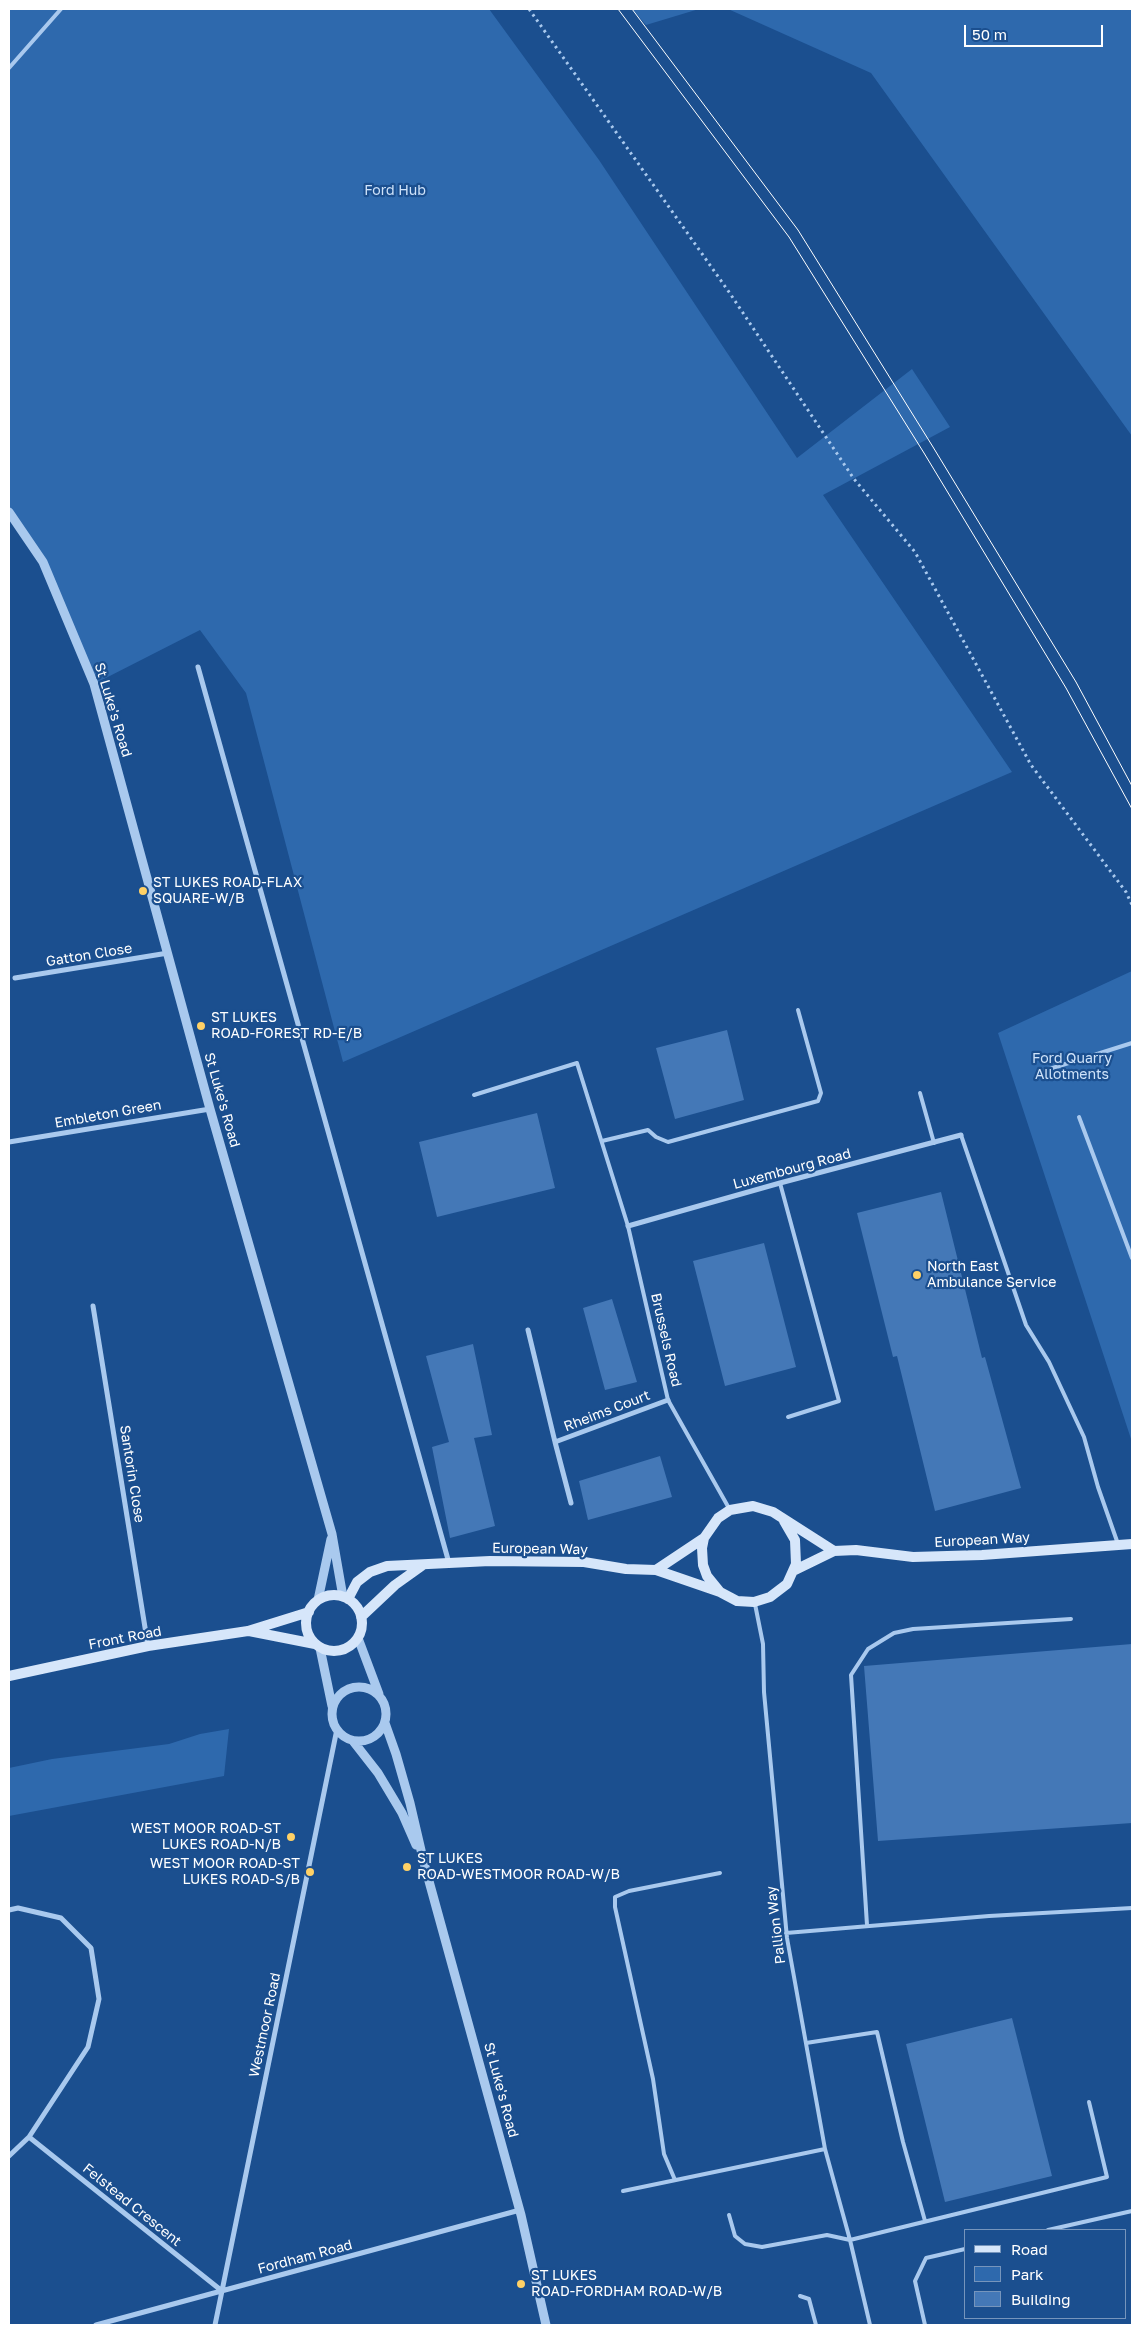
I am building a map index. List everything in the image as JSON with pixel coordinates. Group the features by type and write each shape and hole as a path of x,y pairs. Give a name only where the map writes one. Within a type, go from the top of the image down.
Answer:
{"main road":[{"path":"656,1570 704,1538 718,1518 730,1510 754,1506 773,1512 834,1551"},
{"path":"704,1538 702,1565 707,1576 720,1592 737,1600 754,1602 770,1598 787,1584 796,1564 795,1540 784,1520"},
{"name":"European Way","path":"834,1551 856,1550 913,1557 1132,1544"},
{"path":"793,1572 834,1551"},
{"name":"European Way","path":"346,1598 357,1582 370,1572 387,1566 449,1563 584,1562 626,1569 656,1570 720,1592"},
{"path":"362,1617 395,1585 423,1565"},
{"path":"248,1631 333,1651 343,1650 358,1638 362,1627 362,1617 358,1608 346,1598 333,1595 318,1600 309,1612 306,1622 307,1631 318,1646"},
{"path":"248,1631 309,1612"},
{"name":"Front Road","path":"9,1676 148,1646 248,1631"}],"street":[{"name":"St Luke's Road","path":"9,512 43,562 94,684 210,1109 332,1534 346,1598"},
{"path":"198,667 449,1563"},
{"name":"Gatton Close","path":"14,978 168,954"},
{"name":"Embleton Green","path":"9,1142 210,1109"},
{"name":"Luxembourg Road","path":"628,1226 961,1135"},
{"name":"Santorin Close","path":"93,1306 148,1646"},
{"name":"Rheims Court","path":"528,1330 571,1504"},
{"name":"Rheims Court","path":"555,1442 668,1400"},
{"name":"St Luke's Road","path":"318,1600 332,1534"},
{"path":"318,1646 332,1707 332,1721 337,1730 353,1741 371,1738 379,1733 385,1723 386,1714 384,1703 379,1695 358,1638"},
{"path":"332,1707 341,1693 354,1687 370,1688 379,1695"},
{"name":"St Luke's Road","path":"385,1723 396,1754 424,1863 520,2210 546,2325"},
{"name":"Westmoor Road","path":"215,2325 337,1730"},
{"name":"St Luke's Road","path":"353,1741 378,1773 402,1813 424,1863"},
{"path":"9,1910 18,1908 61,1918 91,1948 99,1999 88,2048 29,2137 9,2156"},
{"name":"Felstead Crescent","path":"29,2137 222,2291"},
{"name":"Fordham Road","path":"96,2325 520,2210"}],"lane":[{"path":"9,68 61,9"},
{"path":"602,1141 648,1130 656,1137 668,1142 818,1100 821,1094 798,1010"},
{"path":"1040,1072 1132,1043"},
{"name":"Brussels Road","path":"474,1095 577,1063 628,1226 668,1400 730,1510"},
{"path":"920,1092 934,1142"},
{"path":"1079,1117 1132,1258"},
{"path":"961,1135 1026,1325 1049,1362 1077,1421 1119,1546"},
{"path":"780,1183 839,1401 788,1417"},
{"name":"Pallion Way","path":"754,1602 763,1644 764,1692 786,1933 826,2148 870,2325"},
{"path":"867,1925 851,1675 868,1649 894,1633 913,1629 1072,1619"},
{"path":"676,2180 664,2154 653,2079 615,1907 615,1897 629,1891 720,1873"},
{"path":"786,1933 989,1916 1132,1908"},
{"path":"806,2043 877,2032 903,2142 925,2221"},
{"path":"729,2215 735,2236 745,2244 762,2246 826,2235 850,2240 1107,2177 1089,2102"},
{"path":"623,2191 826,2148"},
{"path":"1052,2229 1132,2211"},
{"path":"925,2325 916,2281 926,2258 964,2249"},
{"path":"800,2296 809,2299 816,2325"}],"path":[{"path":"529,9 729,292 854,479 914,552 1031,765 1126,892 1132,905"}],"green space":[{"name":"Ford Hub","path":"9,9 489,9 599,160 797,458 912,369 950,427 823,495 1012,772 343,1062 246,693 200,630 94,684 43,562 9,512"},
{"path":"632,9 699,9 646,25"},
{"path":"728,9 1132,9 1132,436 871,73"},
{"name":"Ford Quarry Allotments","path":"1132,971 1132,1442 998,1033"},
{"path":"229,1729 224,1776 9,1816 9,1768 52,1759 169,1744 200,1734"}],"building":[{"path":"727,1030 744,1100 675,1119 656,1048"},
{"path":"537,1113 555,1188 437,1217 419,1142"},
{"path":"941,1192 982,1358 985,1357 1021,1488 935,1511 897,1356 893,1357 857,1213"},
{"path":"764,1243 796,1367 725,1386 693,1261"},
{"path":"612,1299 637,1382 605,1390 583,1308"},
{"path":"473,1344 492,1435 474,1438 495,1526 450,1538 432,1447 449,1442 426,1356"},
{"path":"660,1456 672,1497 588,1520 579,1481"},
{"path":"1132,1644 1132,1823 878,1841 864,1666"},
{"path":"1012,2018 1052,2176 945,2202 906,2044"}],"tram line":[{"path":"618,9 789,237 924,453 1066,688 1132,809"},
{"path":"632,9 798,230 1076,682 1132,786"}],"place":[{"name":"ST LUKES ROAD-FLAX SQUARE-W/B","path":"143,891"},
{"name":"ST LUKES ROAD-FOREST RD-E/B","path":"201,1026"},
{"name":"North East Ambulance Service","path":"917,1275"},
{"name":"WEST MOOR ROAD-ST LUKES ROAD-N/B","path":"291,1837"},
{"name":"ST LUKES ROAD-WESTMOOR ROAD-W/B","path":"407,1867"},
{"name":"WEST MOOR ROAD-ST LUKES ROAD-S/B","path":"310,1872"},
{"name":"ST LUKES ROAD-FORDHAM ROAD-W/B","path":"521,2284"}]}
